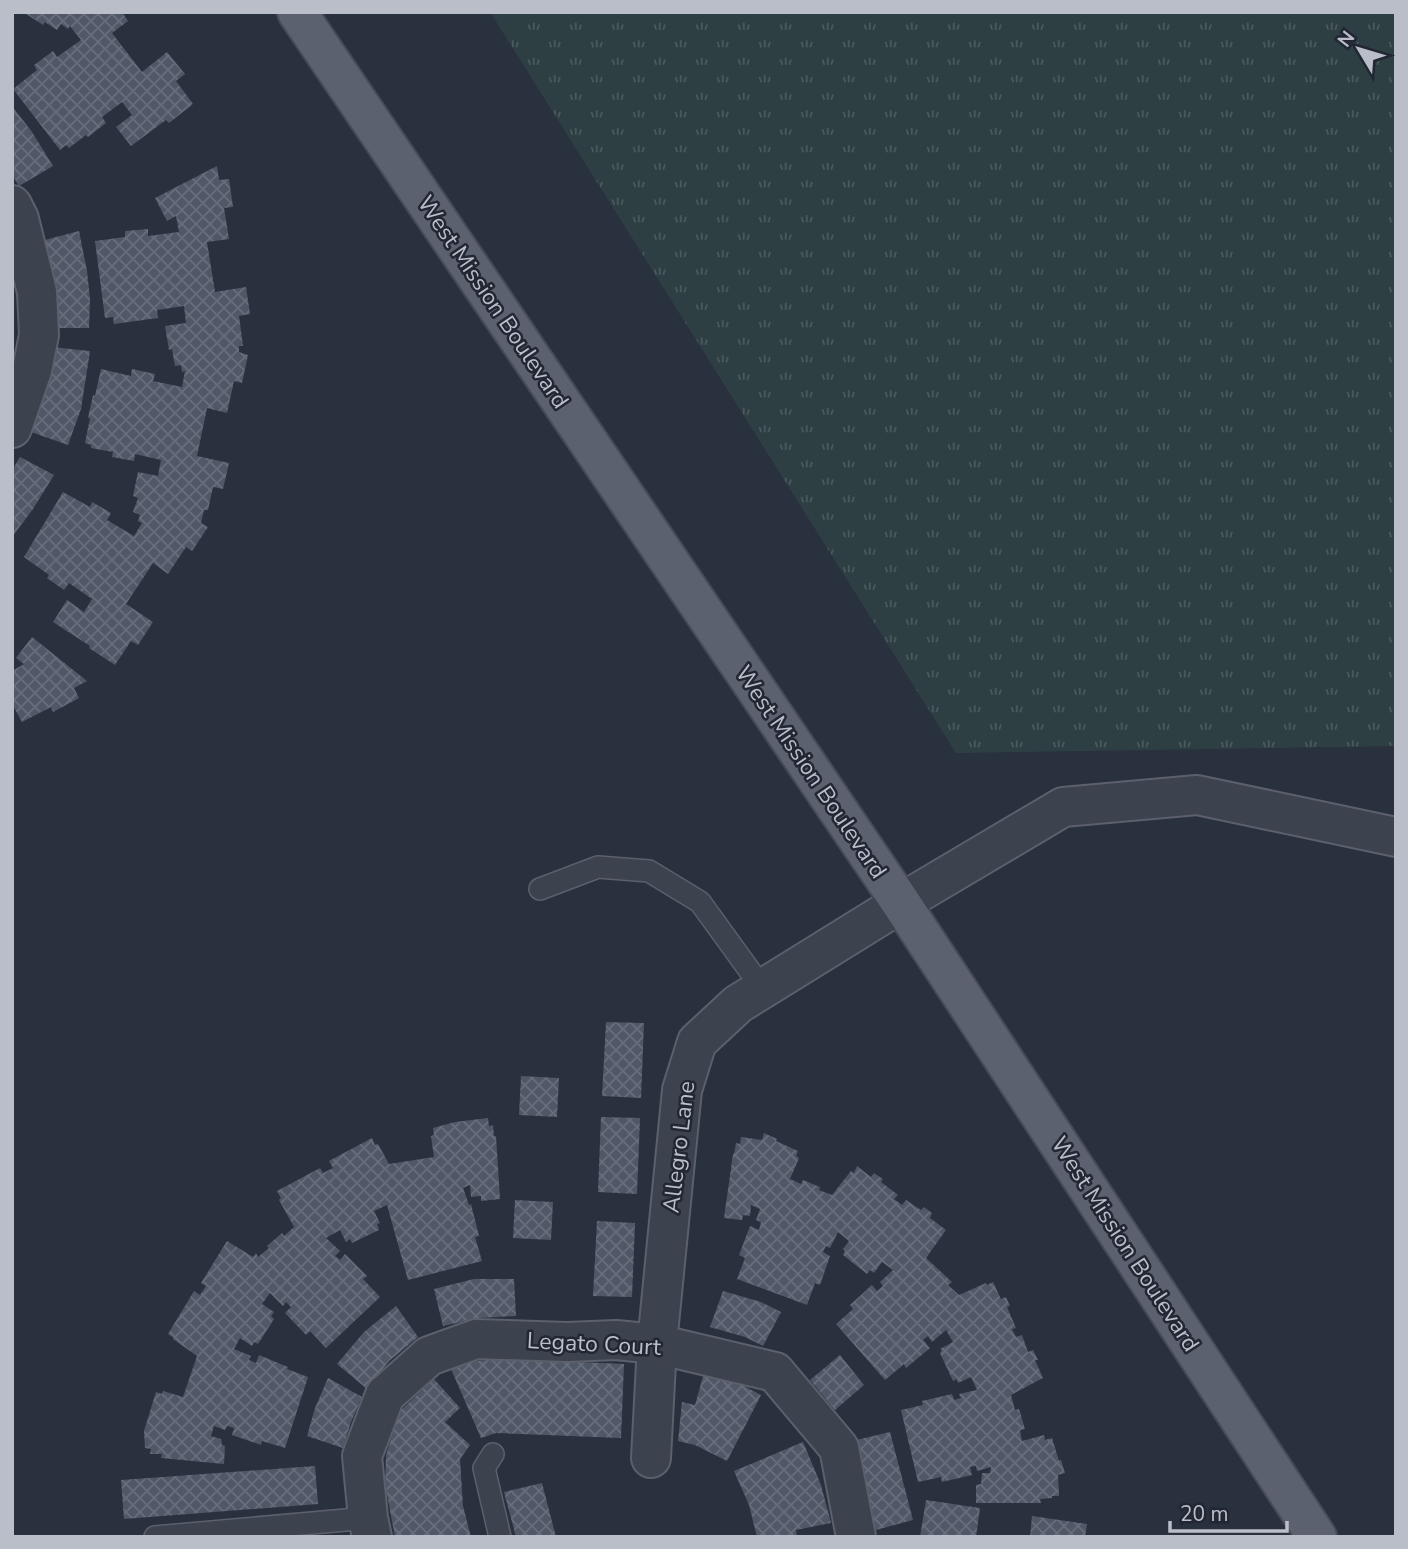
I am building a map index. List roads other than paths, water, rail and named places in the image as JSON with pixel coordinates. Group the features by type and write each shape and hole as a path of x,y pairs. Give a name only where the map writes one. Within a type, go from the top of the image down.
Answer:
{"main road":[{"name":"West Mission Boulevard","path":"296,12 901,903 1317,1537"}],"street":[{"path":"12,205 19,219 37,292 39,335 32,369 12,428"},
{"name":"Allegro Lane","path":"651,1458 657,1344 682,1090 696,1042 738,1004 1063,807 1197,795 1396,837"},
{"name":"Legato Court","path":"370,1528 362,1456 385,1395 429,1356 476,1339 568,1342 616,1340 657,1344 775,1372 839,1448 856,1537"}],"lane":[{"path":"540,889 598,867 649,871 700,902 763,989"},
{"path":"493,1454 484,1468 500,1537"},
{"path":"155,1537 370,1528"}]}
